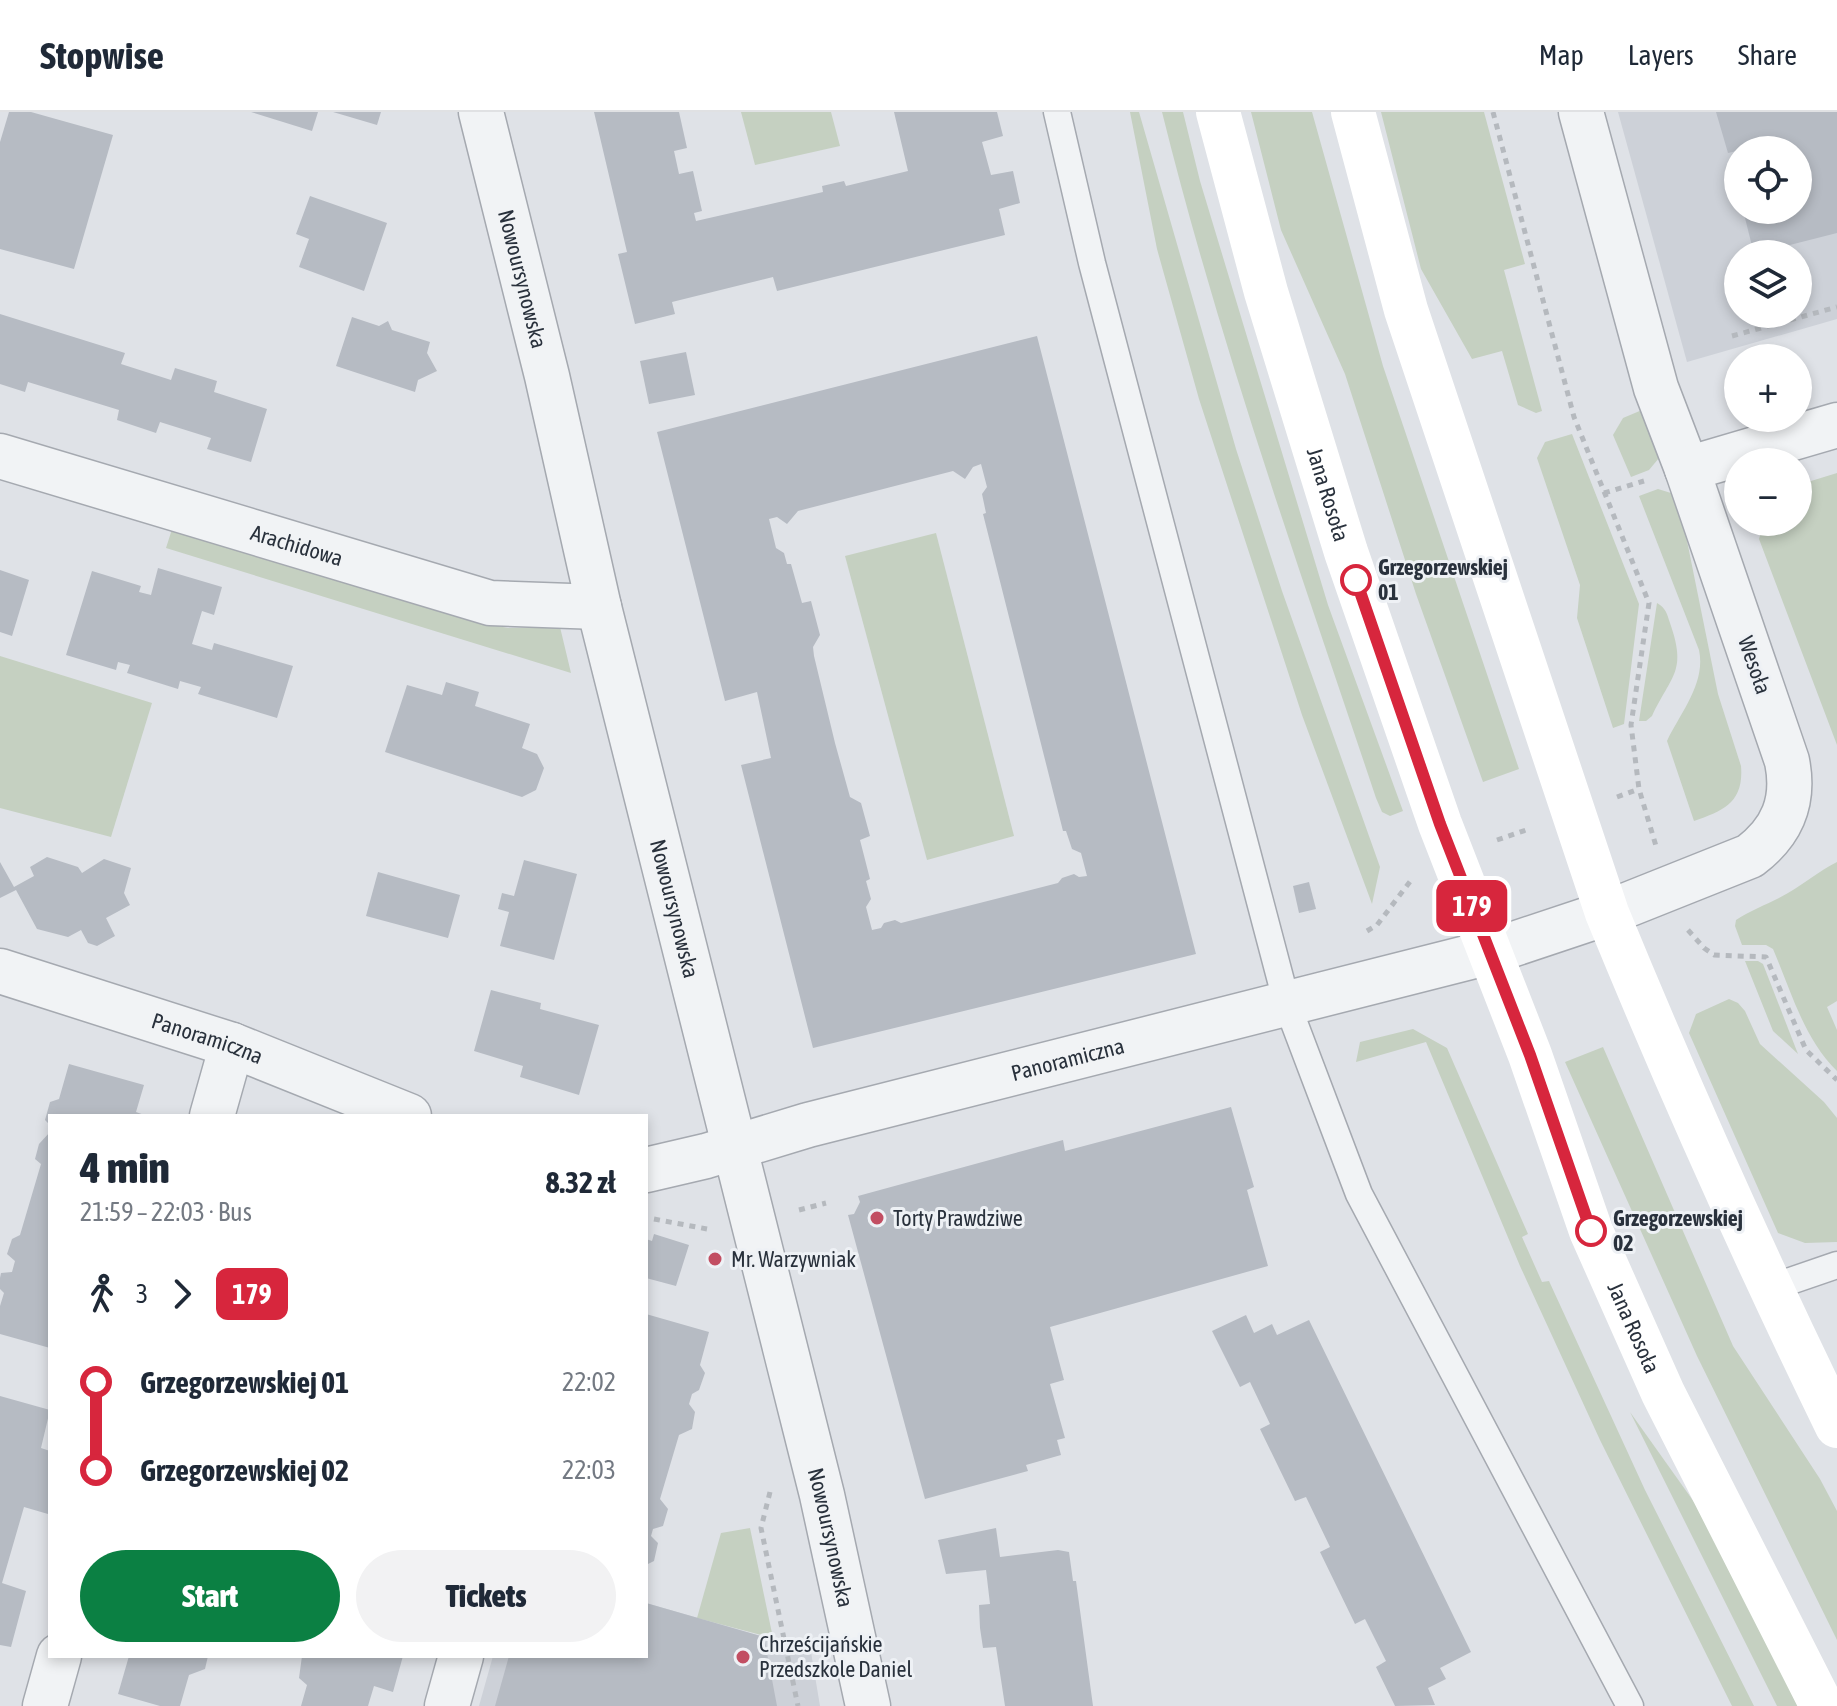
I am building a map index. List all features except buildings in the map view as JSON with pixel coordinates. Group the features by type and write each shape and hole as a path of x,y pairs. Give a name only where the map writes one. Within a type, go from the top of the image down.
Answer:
{"main road":[{"name":"Jana Rosoła","path":"1218,112 1266,292 1346,552 1440,824 1530,1055 1591,1231 1663,1393 1822,1706"},
{"path":"1353,112 1406,310 1607,913 1770,1288 1837,1426"}],"street":[{"name":"Nowoursynowska","path":"481,112 547,376 599,607 822,1495 868,1706"},
{"name":"Wesoła","path":"1490,952 1607,913 1750,856 1766,844 1778,829 1790,796 1787,761 1687,469 1656,388 1581,112"},
{"path":"1687,469 1837,425"},
{"name":"Arachidowa","path":"0,456 490,603 599,607"},
{"name":"Panoramiczna","path":"648,1169 823,1121 1490,952"},
{"name":"Panoramiczna","path":"0,971 232,1045 404,1114"},
{"path":"213,1114 232,1045"},
{"path":"45,1706 58,1658"},
{"path":"447,1706 460,1658"}],"lane":[{"path":"1057,112 1092,263 1287,1004 1359,1194 1630,1706"},
{"path":"1770,1288 1837,1265"}],"path":[{"path":"1493,112 1574,417 1649,603 1631,725 1639,789 1651,833"},
{"path":"1732,336 1837,307"},
{"path":"1497,840 1533,827"},
{"path":"1356,935 1377,925 1418,874"},
{"path":"1687,928 1714,955 1766,957 1806,1050 1837,1080"},
{"path":"660,1220 720,1232"}],"shaded area":[{"path":"1618,112 1837,112 1837,319 1812,326 1812,240 1724,240 1724,328 1806,328 1750,344 1724,344 1724,351 1687,362"},
{"path":"648,1604 764,1637 809,1640 820,1706 479,1706 492,1658 648,1658"}],"green space":[{"path":"741,112 831,112 840,146 755,165"},
{"path":"1130,112 1139,112 1236,449 1282,591 1380,867 1372,904 1302,715 1199,399 1157,249"},
{"path":"1162,112 1183,112 1200,181 1328,605 1403,811 1390,816 1382,812 1376,798 1262,457 1209,286"},
{"path":"1251,112 1312,112 1383,366 1519,769 1483,782 1416,594 1345,374 1281,230"},
{"path":"1381,112 1484,112 1525,264 1504,270 1542,411 1536,413 1518,405 1502,351 1472,359 1421,269"},
{"path":"1642,410 1659,458 1649,470 1631,477 1613,435 1623,418"},
{"path":"1572,434 1639,604 1624,724 1613,728 1577,618 1580,585 1537,458 1545,442"},
{"path":"1837,473 1837,745 1759,539 1760,536 1812,536 1812,481"},
{"path":"1658,489 1671,493 1685,531 1718,694 1741,766 1739,788 1730,803 1694,821 1667,741 1696,686 1699,650 1639,496"},
{"path":"173,526 468,620 508,628 560,627 571,673 166,548"},
{"path":"936,533 1014,836 927,860 845,556"},
{"path":"1657,603 1668,617 1675,639 1677,663 1652,716 1646,721 1639,721"},
{"path":"0,656 152,703 111,837 0,808"},
{"path":"1837,862 1837,1001 1827,1007 1837,1030 1837,1071 1807,1029 1773,949 1766,945 1742,945 1735,926 1736,920 1742,916 1788,893"},
{"path":"1745,961 1763,964 1798,1054 1773,1031"},
{"path":"1729,999 1745,1011 1760,1044 1824,1102 1837,1118 1837,1242 1805,1243 1778,1233 1689,1033 1696,1014"},
{"path":"1413,1029 1447,1048 1528,1234 1522,1237 1542,1282 1549,1281 1645,1490 1754,1706 1732,1706 1600,1440 1520,1266 1426,1042 1356,1062 1360,1042"},
{"path":"1603,1047 1733,1346 1820,1479 1837,1511 1837,1640 1697,1356 1565,1062"},
{"path":"1630,1412 1704,1516 1799,1706 1777,1706"},
{"path":"750,1528 773,1638 697,1618 721,1533"}],"bus line":[{"name":"179","path":"1356,580 1440,824 1530,1055 1591,1231"}],"place":[{"name":"Grzegorzewskiej 01","path":"1356,580"},
{"name":"Torty Prawdziwe","path":"877,1218"},
{"name":"Grzegorzewskiej 02","path":"1591,1231"},
{"name":"Mr. Warzywniak","path":"715,1259"},
{"name":"Chrześcijańskie Przedszkole Daniel","path":"743,1657"}]}
